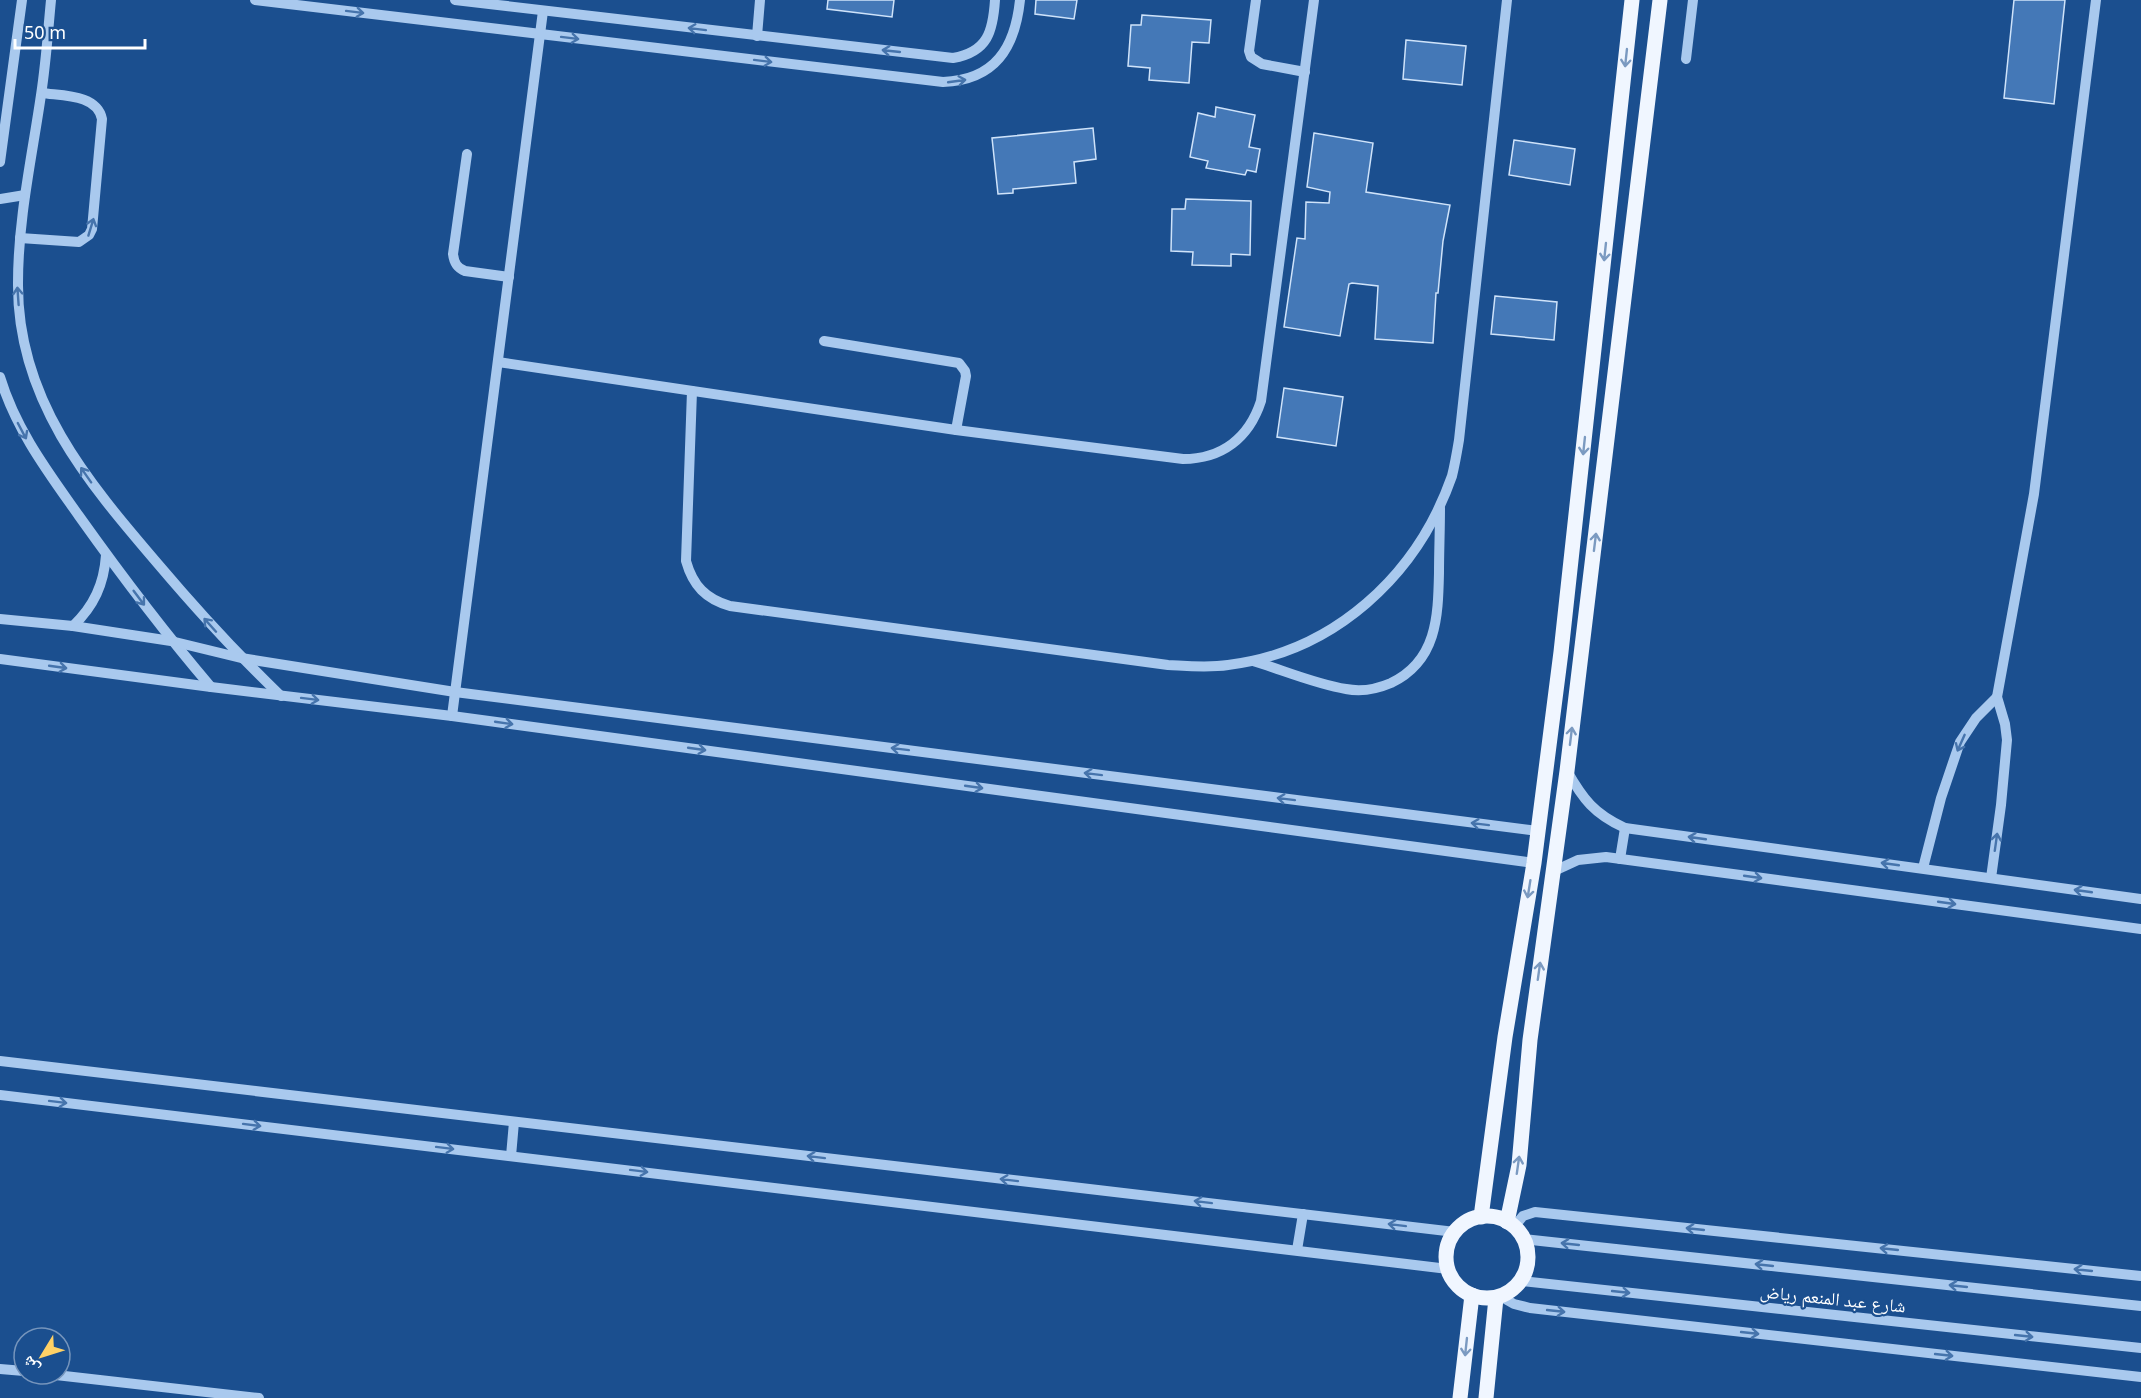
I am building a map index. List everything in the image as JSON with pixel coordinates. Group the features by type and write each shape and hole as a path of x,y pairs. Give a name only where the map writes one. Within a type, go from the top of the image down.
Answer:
{"main road":[{"path":"1481,1217 1562,652 1632,0"},
{"path":"1515,1229 1499,1218 1481,1217 1462,1225 1455,1232 1447,1250 1448,1269 1457,1285 1480,1298 1498,1297 1512,1290 1521,1281 1528,1260 1515,1229 1530,1040 1567,771 1660,0"},
{"path":"1562,652 1581,654"},
{"path":"1505,1037 1530,1040"},
{"path":"1461,1398 1472,1295"},
{"path":"1486,1398 1498,1297"}],"street":[{"path":"0,162 22,0"},
{"path":"51,0 42,93 20,238 18,284 21,326 30,367 44,407 64,444 114,513 241,658 282,696"},
{"path":"255,0 943,82 955,82 989,69 1006,50 1017,25 1020,0"},
{"path":"455,0 953,58 973,52 987,39 993,21 995,0"},
{"path":"757,36 760,0"},
{"path":"1256,0 1249,51 1251,57 1262,64 1305,72"},
{"path":"498,362 956,430 1183,459 1208,457 1220,452 1241,437 1250,426 1261,400 1314,0"},
{"path":"692,391 686,561 696,586 706,596 718,602 730,606 1168,665 1200,667 1253,661 1304,644 1343,622 1372,600 1408,561 1423,538 1452,474 1459,440 1507,0"},
{"path":"1686,59 1693,0"},
{"path":"1991,878 2007,740 1997,697 2034,494 2096,0"},
{"path":"452,716 543,11"},
{"path":"20,238 79,242 90,235 92,229 101,113 87,100 42,93"},
{"path":"467,154 454,260 465,272 509,277"},
{"path":"0,199 25,195"},
{"path":"824,341 959,363 965,370 966,376 956,430"},
{"path":"0,377 22,432 43,466 171,641 211,687"},
{"path":"1253,661 1353,690 1386,685 1410,671 1426,651 1435,627 1441,502"},
{"path":"73,626 83,617 97,594 102,582 106,555"},
{"path":"0,619 73,626 171,641 241,658 455,692 1538,831"},
{"path":"0,659 452,716 1533,863"},
{"path":"1923,868 1941,798 1960,742 1976,718 1997,697"},
{"path":"1567,771 1597,813 1625,828 2141,899"},
{"path":"1620,859 1625,828"},
{"path":"1552,872 1578,860 1591,857 1620,859 2141,929"},
{"path":"0,1061 1455,1232"},
{"path":"0,1095 1448,1269"},
{"path":"511,1156 513,1122"},
{"path":"1515,1229 1522,1216 1535,1212 2141,1276"},
{"path":"1297,1250 1303,1214"},
{"name":"شارع عبد المنعم رياض","path":"1515,1229 2141,1306"},
{"name":"شارع عبد المنعم رياض","path":"1521,1281 2141,1348"},
{"path":"1498,1297 1530,1308 2141,1377"},
{"path":"72,1377 259,1398"}],"building":[{"path":"828,0 894,0 892,17 827,9"},
{"path":"1036,0 1077,0 1074,19 1035,14"},
{"path":"2014,0 2065,0 2054,104 2004,98"},
{"path":"1142,15 1211,20 1209,43 1192,42 1189,83 1149,80 1150,68 1128,66 1131,25 1141,25"},
{"path":"1406,40 1466,46 1462,85 1403,79"},
{"path":"1216,107 1255,115 1249,147 1260,149 1256,172 1247,170 1245,175 1206,168 1208,161 1190,157 1198,113 1215,117"},
{"path":"1093,128 1096,159 1074,162 1076,183 1013,189 1013,193 998,194 992,138"},
{"path":"1314,133 1373,143 1366,192 1450,205 1443,241 1438,293 1436,293 1433,343 1375,339 1378,286 1352,283 1349,284 1340,336 1284,327 1297,238 1305,239 1306,202 1329,203 1330,192 1307,187"},
{"path":"1514,140 1575,149 1570,185 1509,175"},
{"path":"1186,199 1251,201 1250,255 1231,254 1231,266 1192,265 1193,252 1171,251 1172,209 1185,209"},
{"path":"1495,296 1557,302 1554,340 1491,334"},
{"path":"1284,388 1343,397 1336,446 1277,437"}]}
